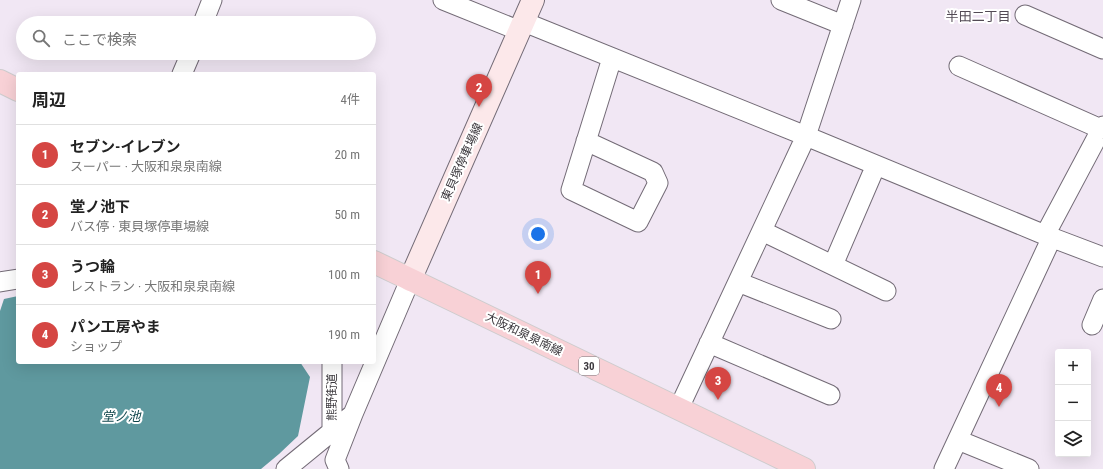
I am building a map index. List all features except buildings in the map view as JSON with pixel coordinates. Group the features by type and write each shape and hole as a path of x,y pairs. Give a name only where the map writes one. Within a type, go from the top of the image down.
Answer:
{"main road":[{"name":"東貝塚停車場線","path":"410,280 533,0"},
{"path":"0,81 16,89"},
{"name":"大阪和泉泉南線","path":"376,263 804,469"}],"street":[{"path":"206,16 212,0"},
{"path":"443,0 612,58 1103,257"},
{"path":"780,0 843,24"},
{"path":"679,408 806,136 851,0"},
{"path":"1025,15 1103,49"},
{"path":"586,141 653,172 658,183 638,222 571,190 586,141 612,58"},
{"path":"183,72 188,60"},
{"path":"944,469 1049,236 1102,128 959,66"},
{"path":"833,265 876,165"},
{"path":"762,231 886,290"},
{"path":"0,282 16,279"},
{"path":"376,360 410,280"},
{"path":"738,282 831,319"},
{"path":"1092,325 1103,298"},
{"path":"709,343 830,395"},
{"name":"熊野街道","path":"332,364 332,432"},
{"path":"338,469 335,460 374,364"},
{"path":"286,469 353,414"},
{"path":"958,440 1028,469"}],"water":[{"name":"堂ノ池","path":"16,296 16,364 301,364 310,377 298,436 261,469 0,469 0,311 4,299"}],"place":[{"name":"堂ノ池下","path":"479,107"},
{"name":"セブン-イレブン","path":"538,294"},
{"name":"うつ輪","path":"718,400"},
{"name":"パン工房やま","path":"999,407"}],"district":[{"name":"半田二丁目","path":"978,16"}]}
